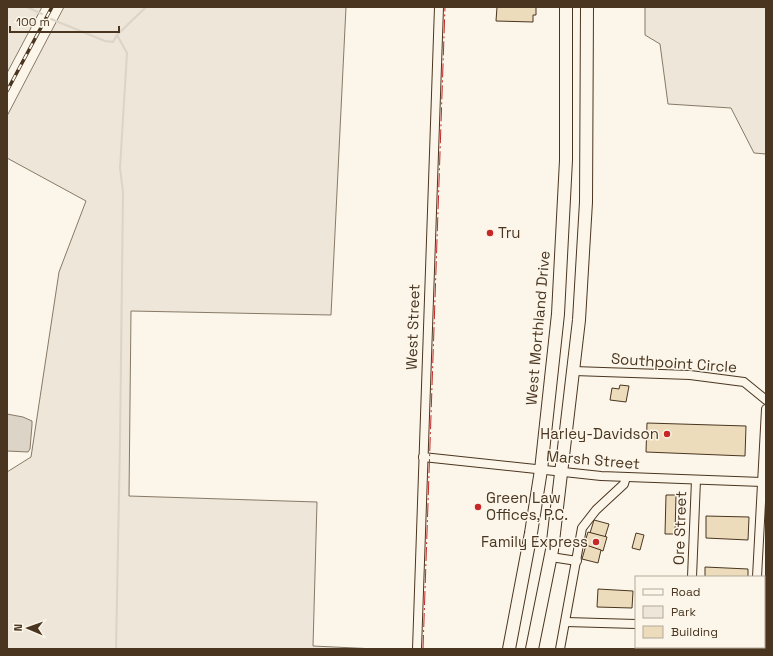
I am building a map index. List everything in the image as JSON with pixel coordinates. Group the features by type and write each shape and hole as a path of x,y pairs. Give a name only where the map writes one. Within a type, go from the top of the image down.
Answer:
{"highway":[{"name":"West Morthland Drive","path":"509,649 531,533 541,470 558,314 566,160 566,7"},
{"path":"532,649 551,557 579,320 586,202 587,7"}],"street":[{"name":"West Street","path":"417,649 439,7"},
{"name":"Southpoint Circle","path":"574,371 690,375 744,382 766,400"},
{"path":"757,576 766,409"},
{"name":"Marsh Street","path":"423,457 601,476 762,482"},
{"path":"560,649 582,528 596,510 624,484 626,477"},
{"name":"Ore Street","path":"692,576 696,480"},
{"path":"551,557 576,561"},
{"path":"566,622 635,624"}],"green space":[{"path":"7,7 42,7 7,73"},
{"path":"64,7 346,7 331,315 131,311 129,496 317,502 313,646 376,649 7,649 7,472 31,457 59,272 86,201 7,158 7,116"},
{"path":"645,7 766,7 766,154 754,153 731,108 668,104 660,44 645,35"}],"shaded area":[{"path":"7,414 23,417 32,421 30,449 28,452 7,451"}],"building":[{"path":"497,7 536,7 536,15 533,15 533,22 496,21"},
{"path":"620,385 629,386 626,402 610,400 612,388 619,389"},
{"path":"647,423 746,426 745,456 646,452"},
{"path":"666,495 676,495 675,534 665,534"},
{"path":"706,516 749,517 748,540 706,538"},
{"path":"594,520 609,524 605,537 590,533"},
{"path":"588,532 607,537 603,551 584,545"},
{"path":"636,533 644,535 640,550 632,548"},
{"path":"586,545 601,550 598,563 582,559"},
{"path":"705,567 748,569 748,576 705,576"},
{"path":"598,589 633,591 632,608 597,607"}],"waterway":[{"path":"27,7 42,14"},
{"path":"51,19 105,41 113,42 117,35 146,7"},
{"path":"116,649 123,192 120,168 127,53 117,35"}],"railway":[{"path":"7,91 52,7"}],"power":[{"path":"423,649 445,7"}],"place":[{"name":"Tru","path":"490,233"},
{"name":"Harley-Davidson","path":"667,434"},
{"name":"Green Law Offices, P.C.","path":"478,507"},
{"name":"Family Express","path":"596,542"}]}
